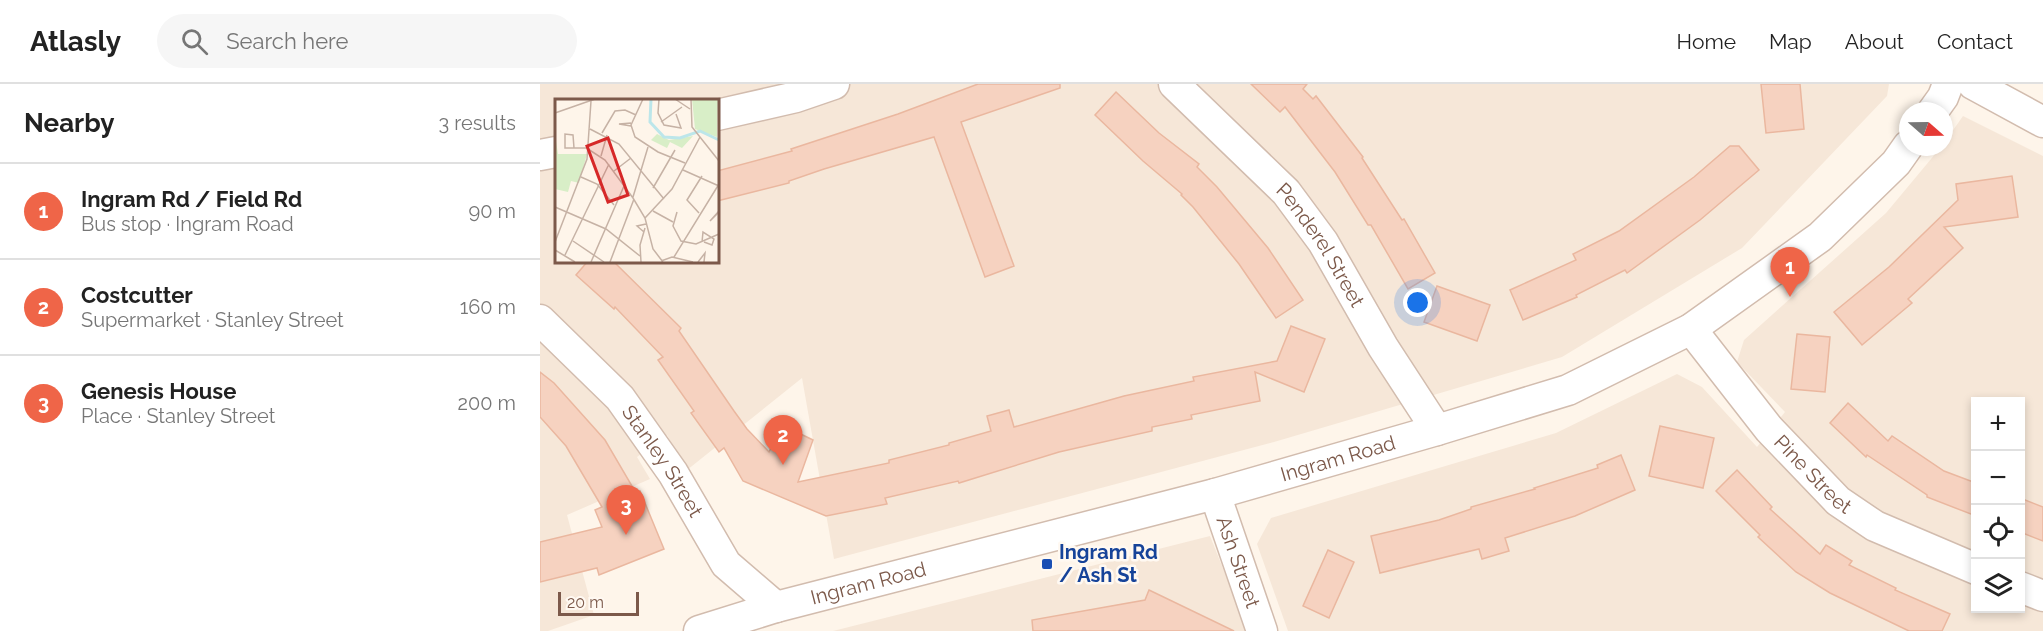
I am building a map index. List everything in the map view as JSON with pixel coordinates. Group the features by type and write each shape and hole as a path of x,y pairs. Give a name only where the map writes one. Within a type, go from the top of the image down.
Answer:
{"street":[{"path":"718,115 796,97 834,84"},
{"name":"Penderel Street","path":"1174,84 1286,192 1323,242 1383,347 1437,430"},
{"path":"1939,102 1948,84"},
{"path":"1987,87 2043,122"},
{"path":"540,155 555,152"},
{"name":"Ingram Road","path":"699,631 777,608 1215,494 1568,390 1691,329 1820,237 1901,156"},
{"name":"Stanley Street","path":"540,320 620,398 673,473 726,564 777,608"},
{"name":"Pine Street","path":"1691,329 1769,429 1838,501 1875,526 1971,567"},
{"name":"Ash Street","path":"1215,494 1262,631"},
{"path":"2025,589 2043,596"}],"shaded area":[{"path":"540,84 1889,84 1887,96 1742,248 1562,357 1274,442 834,559 802,378 687,470 667,435 637,457 650,479 567,515 594,615 548,631 540,631"},
{"path":"1963,116 2043,156 2043,631 1288,631 1257,544 1271,518 1556,433 1677,374 1702,387 1757,447 1785,412 1737,362 1744,340 1886,213 1934,156 1953,156 1953,130"},
{"path":"1210,536 1248,631 833,631"}],"building":[{"path":"978,84 1060,84 1060,88 961,122 1014,266 985,277 934,137 824,169 789,181 789,183 718,201 718,171 792,151 791,149 898,114"},
{"path":"1251,84 1307,84 1303,89 1313,99 1316,96 1363,157 1402,220 1404,219 1435,273 1408,289 1371,225 1368,225 1335,172 1285,107 1280,112"},
{"path":"1761,84 1800,84 1804,129 1766,133"},
{"path":"1116,92 1159,133 1199,164 1197,167 1217,187 1268,248 1303,300 1276,318 1239,264 1182,194 1095,115"},
{"path":"1730,146 1739,146 1759,170 1700,220 1627,273 1625,270 1576,295 1577,297 1523,320 1510,290 1576,260 1573,254 1619,231 1694,177"},
{"path":"2012,176 2018,217 1944,227 1963,248 1908,299 1912,303 1862,345 1834,312 1889,267 1958,200 1956,184"},
{"path":"587,262 614,262 681,328 679,331 734,411 769,452 782,425 813,440 798,482 889,463 889,460 949,445 949,443 991,431 987,416 1009,410 1014,427 1124,396 1194,381 1193,377 1277,361 1291,326 1325,339 1304,392 1255,372 1260,401 1191,415 1192,419 1152,427 1152,431 1059,452 959,483 958,481 885,498 887,504 826,516 743,481 724,448 719,452 691,413 694,411 658,360 663,357 615,307 614,309 576,275"},
{"path":"1437,286 1490,305 1477,341 1424,322"},
{"path":"1797,334 1830,337 1825,392 1791,389"},
{"path":"540,372 554,383 605,440 636,493 640,491 664,549 599,575 597,568 540,582 540,542 602,527 595,510 602,507 566,446 540,417"},
{"path":"1848,403 1888,441 1892,436 1944,471 1971,481 1971,514 1927,497 1867,455 1866,457 1830,423"},
{"path":"1660,426 1714,438 1703,488 1649,476"},
{"path":"1621,455 1635,490 1575,516 1505,538 1509,551 1482,559 1479,549 1380,573 1371,536 1439,520 1471,509 1471,507 1535,489 1598,468 1597,465"},
{"path":"1737,470 1772,507 1770,509 1820,554 1826,545 1852,561 1849,565 1896,588 1895,590 1950,614 1942,631 1909,631 1830,593 1796,572 1758,537 1760,535 1716,491"},
{"path":"2025,500 2043,507 2043,541 2025,534"},
{"path":"1328,550 1354,562 1329,618 1303,606"},
{"path":"1149,590 1234,631 1033,631 1032,620 1145,600"}],"place":[{"name":"Ingram Rd / Field Rd","path":"1790,297"},
{"name":"Costcutter","path":"783,465"},
{"name":"Genesis House","path":"626,535"},
{"name":"Ingram Rd / Ash St","path":"1047,564"}]}
